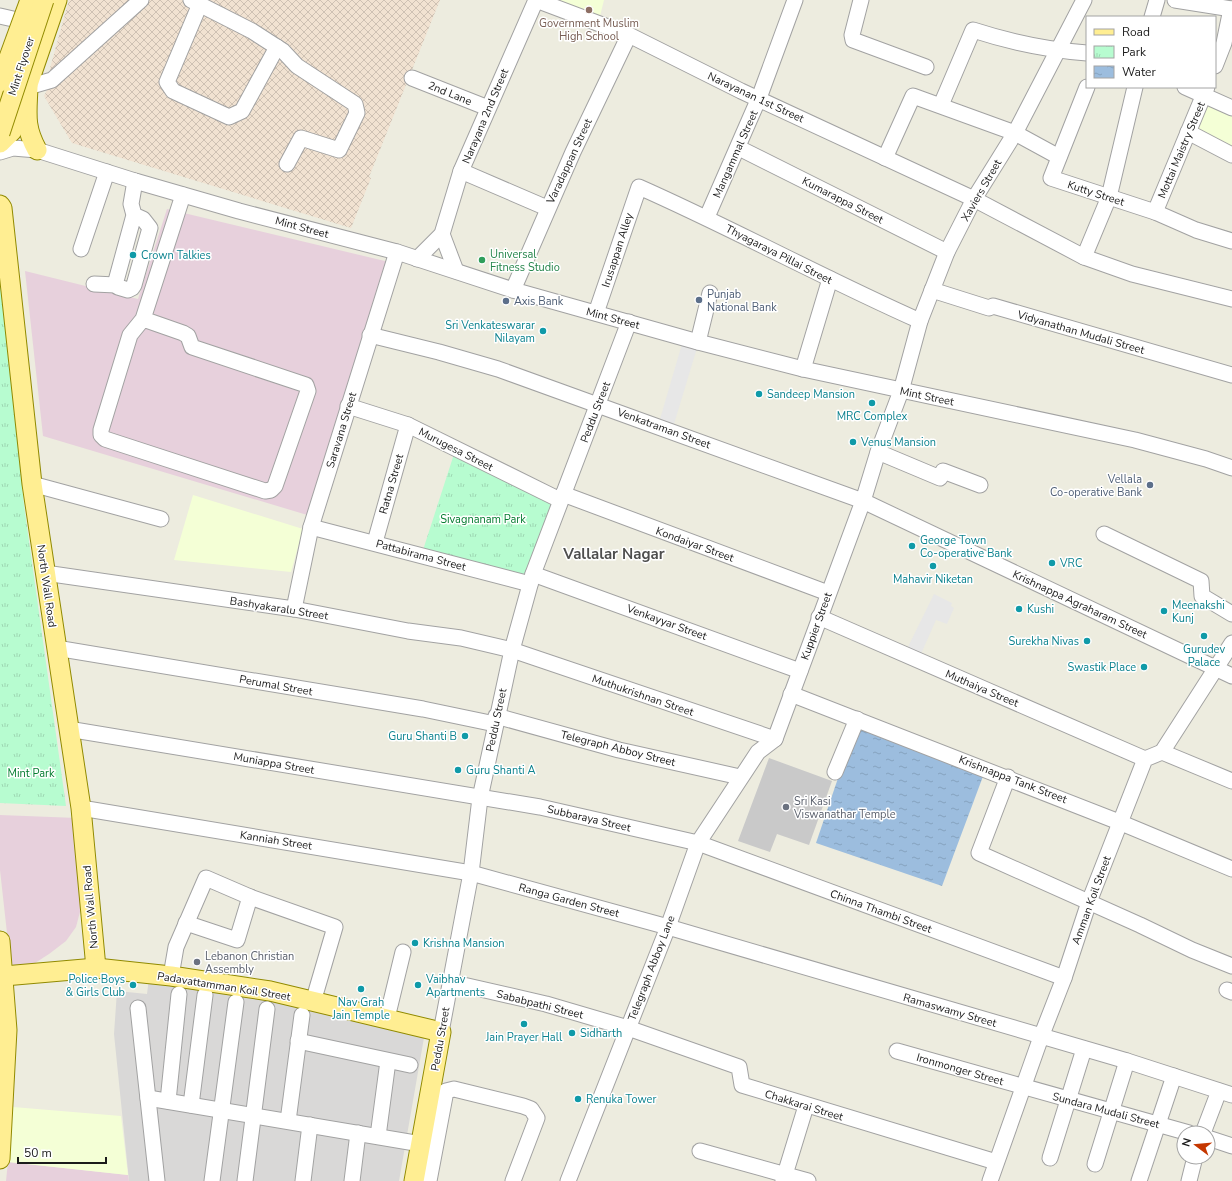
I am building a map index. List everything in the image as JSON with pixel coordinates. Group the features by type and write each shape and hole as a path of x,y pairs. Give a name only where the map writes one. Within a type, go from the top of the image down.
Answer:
{"main road":[{"path":"0,59 7,18 20,0"},
{"name":"Mint Flyover","path":"0,82 30,0"},
{"name":"Mint Flyover","path":"0,133 44,0"},
{"path":"0,144 12,131 57,0"},
{"path":"0,93 28,87"},
{"path":"28,87 27,124 37,150"},
{"name":"North Wall Road","path":"1,207 32,484 81,808 96,968"},
{"path":"0,941 4,976 7,1030 0,1159"},
{"name":"Padavattamman Koil Street","path":"4,976 96,968 171,976 270,991 308,1008 387,1018 441,1032"},
{"name":"Peddu Street","path":"414,1181 441,1032"}],"street":[{"path":"28,87 52,80 141,0"},
{"name":"Narayanan 1st Street","path":"536,0 629,35 734,88 759,98 885,158 974,198 1084,257 1132,274 1232,299"},
{"name":"Narayana 2nd Street","path":"418,259 442,234 461,171 536,0"},
{"name":"Mangammal Street","path":"707,217 739,148 795,0"},
{"path":"861,0 852,35 853,40 926,67"},
{"name":"Xaviers Street","path":"901,391 920,321 947,252 974,198 1015,133 1056,51 1084,0"},
{"path":"1152,16 1157,0"},
{"path":"1175,0 1231,9 1228,45 1216,64"},
{"path":"277,47 242,111 229,117 173,91 167,82 195,2 252,31 277,47 297,66 355,104 357,113 340,150 301,138 287,164"},
{"path":"941,105 973,30 999,38 1056,51 1086,53"},
{"name":"Varadappan Street","path":"513,290 547,208 629,35"},
{"name":"2nd Lane","path":"412,78 488,108"},
{"name":"Kutty Street","path":"1087,88 1051,178 1155,212 1196,230 1232,241"},
{"path":"1084,257 1109,197 1135,88"},
{"path":"1189,88 1205,92 1232,108"},
{"name":"Mottai Maistry Street","path":"1155,212 1205,92"},
{"path":"885,158 914,96 1015,133 1059,157"},
{"path":"1188,132 1232,155"},
{"name":"Mint Street","path":"0,152 13,148 37,150 135,181 397,252 513,290 698,342 803,369 901,391 1135,440 1206,459 1232,468"},
{"name":"Kumarappa Street","path":"739,148 947,252"},
{"path":"461,171 547,208"},
{"path":"81,249 107,172"},
{"path":"94,284 116,285 134,215 131,204 135,181"},
{"name":"Thyagaraya Pillai Street","path":"639,187 707,217 830,279 920,321"},
{"name":"Irusappan Alley","path":"596,313 639,187"},
{"path":"143,319 188,336 192,348 306,385 308,391 275,486 271,490 265,491 234,481 105,439 101,435 101,430 130,335 143,319 183,194"},
{"path":"442,234 456,271"},
{"name":"Saravana Street","path":"294,609 311,527 397,252"},
{"path":"803,369 830,279"},
{"name":"Vidyanathan Mudali Street","path":"932,290 989,308 993,306 1232,375"},
{"path":"698,342 710,293"},
{"name":"Peddu Street","path":"441,1032 471,873 480,798 512,650 532,579 629,322"},
{"name":"Venkatraman Street","path":"370,335 439,352 498,369 599,404 863,501"},
{"name":"Kuppier Street","path":"775,739 863,501 878,452 901,391"},
{"name":"Murugesa Street","path":"348,406 408,425 562,497"},
{"name":"Ratna Street","path":"375,542 408,425"},
{"path":"878,452 940,478 943,472 980,485"},
{"path":"32,484 161,519"},
{"name":"Kondaiyar Street","path":"562,497 828,593"},
{"name":"Krishnappa Agraharam Street","path":"863,501 1232,676"},
{"name":"Pattabirama Street","path":"311,527 532,579"},
{"path":"1104,534 1201,581 1202,596 1232,614"},
{"name":"Bashyakaralu Street","path":"45,573 294,609 408,631 460,638 512,650"},
{"name":"Venkayyar Street","path":"532,579 800,671"},
{"name":"Muthaiya Street","path":"819,617 1145,759"},
{"path":"1145,759 1162,752 1232,643"},
{"name":"Perumal Street","path":"56,648 496,720"},
{"name":"Muthukrishnan Street","path":"512,650 775,739"},
{"name":"Krishnappa Tank Street","path":"792,694 1008,777 1232,869"},
{"path":"835,772 857,719"},
{"name":"Telegraph Abboy Street","path":"496,720 619,750 740,777"},
{"name":"Muniappa Street","path":"68,728 480,798"},
{"path":"698,843 740,777 758,752 775,739"},
{"path":"1162,752 1232,781"},
{"name":"Amman Koil Street","path":"990,1181 1022,1087 1064,978 1089,902 1119,822 1145,759"},
{"path":"1008,777 979,853 1192,950 1232,966"},
{"name":"Subbaraya Street","path":"480,798 540,807 698,843"},
{"name":"Kanniah Street","path":"81,808 471,873"},
{"name":"Telegraph Abboy Lane","path":"568,1181 668,927 698,843"},
{"name":"Chinna Thambi Street","path":"698,843 1064,978"},
{"name":"Ranga Garden Street","path":"471,873 668,927"},
{"path":"171,976 176,947 206,878 250,898 334,927 298,1042 288,1121"},
{"path":"186,923 238,940 250,898"},
{"name":"Ramaswamy Street","path":"668,927 1127,1061 1226,1093"},
{"path":"387,1018 402,952"},
{"name":"Sababpathi Street","path":"450,982 546,1004 628,1028"},
{"path":"168,1101 179,994"},
{"path":"191,1105 205,995"},
{"path":"212,1181 236,1002"},
{"path":"138,1008 157,1181"},
{"path":"245,1181 267,1009"},
{"name":"Chakkarai Street","path":"628,1028 739,1067 742,1085 806,1106 996,1162"},
{"path":"298,1042 410,1065"},
{"path":"1050,1158 1084,1049"},
{"name":"Ironmonger Street","path":"897,1051 1022,1087"},
{"path":"378,1136 388,1061"},
{"path":"1095,1164 1127,1061"},
{"path":"1139,1181 1174,1076"},
{"name":"Sundara Mudali Street","path":"1022,1087 1176,1129"},
{"path":"429,1181 446,1091 454,1089 523,1106 531,1109 537,1118 513,1181"},
{"path":"1208,1125 1226,1093"},
{"path":"148,1098 421,1144"},
{"path":"784,1178 806,1106"},
{"path":"303,1181 310,1125"},
{"path":"352,1181 358,1133"},
{"path":"1216,1141 1232,1146"},
{"path":"700,1151 784,1178 808,1181"},
{"path":"1188,1181 1193,1165"}],"shaded area":[{"path":"69,0 440,0 369,177 371,178 351,228 72,143 44,96 52,80 50,68"},
{"name":"Government Muslim High School","path":"604,0 600,16 543,1"},
{"path":"1209,94 1232,104 1232,149 1194,131"},
{"path":"167,209 389,262 314,517 43,436 25,271 138,299"},
{"path":"682,344 697,348 674,424 660,419"},
{"path":"193,495 303,529 291,572 174,560"},
{"path":"934,594 952,603 951,606 954,608 947,624 936,620 921,654 907,649"},
{"name":"Sri Kasi Viswanathar Temple","path":"769,758 832,781 809,845 777,834 770,852 738,841"},
{"path":"0,815 77,818 81,908 76,927 66,941 49,954 35,963 20,967 14,966 10,960 0,870"},
{"path":"149,978 425,1032 399,1181 129,1181 114,1034 117,991 147,994"},
{"path":"13,1107 121,1116 128,1175 8,1162"},
{"path":"8,1162 128,1175 129,1181 6,1181"}],"green space":[{"name":"Mint Park","path":"0,263 24,505 66,806 0,803"},
{"name":"Sivagnanam Park","path":"454,454 554,501 525,578 423,550"}],"water":[{"path":"855,728 985,771 942,886 816,843"}],"place":[{"name":"Government Muslim High School","path":"589,10"},
{"name":"Crown Talkies","path":"133,255"},
{"name":"Universal Fitness Studio","path":"482,260"},
{"name":"Punjab National Bank","path":"699,300"},
{"name":"Axis Bank","path":"506,301"},
{"name":"Sri Venkateswarar Nilayam","path":"543,331"},
{"name":"Sandeep Mansion","path":"759,394"},
{"name":"MRC Complex","path":"872,403"},
{"name":"Venus Mansion","path":"853,442"},
{"name":"Vellala Co-operative Bank","path":"1150,485"},
{"name":"George Town Co-operative Bank","path":"912,546"},
{"name":"VRC","path":"1052,563"},
{"name":"Mahavir Niketan","path":"933,566"},
{"name":"Kushi","path":"1019,609"},
{"name":"Meenakshi Kunj","path":"1164,611"},
{"name":"Gurudev Palace","path":"1204,636"},
{"name":"Surekha Nivas","path":"1087,641"},
{"name":"Swastik Place","path":"1144,667"},
{"name":"Guru Shanti B","path":"465,736"},
{"name":"Guru Shanti A","path":"458,770"},
{"name":"Sri Kasi Viswanathar Temple","path":"786,807"},
{"name":"Krishna Mansion","path":"415,943"},
{"name":"Lebanon Christian Assembly","path":"197,962"},
{"name":"Police Boys & Girls Club","path":"133,985"},
{"name":"Vaibhav Apartments","path":"418,985"},
{"name":"Nav Grah Jain Temple","path":"361,989"},
{"name":"Jain Prayer Hall","path":"524,1024"},
{"name":"Sidharth","path":"572,1033"},
{"name":"Renuka Tower","path":"578,1099"}],"district":[{"name":"Vallalar Nagar","path":"614,554"}]}
